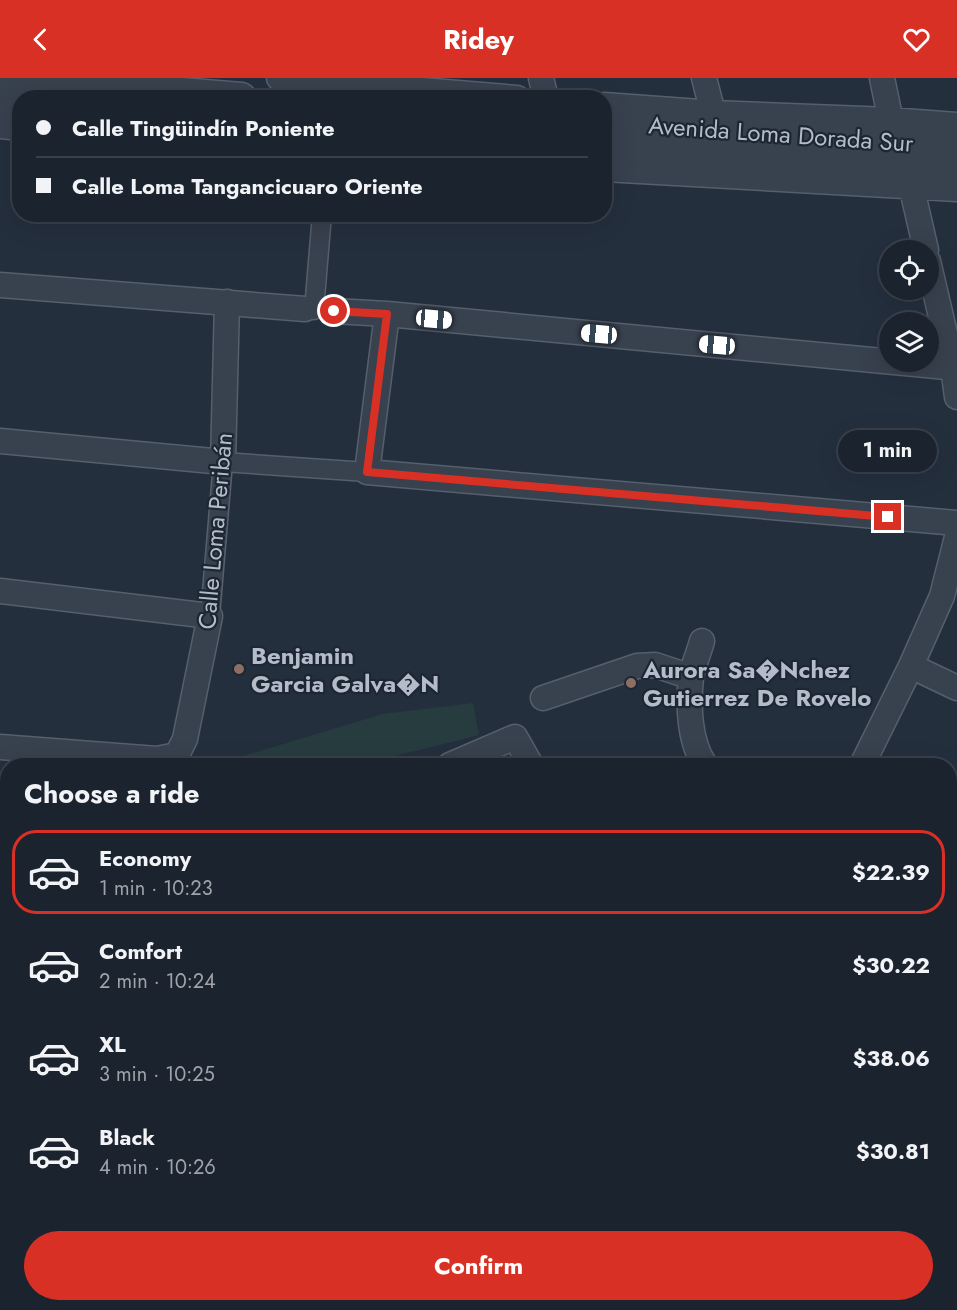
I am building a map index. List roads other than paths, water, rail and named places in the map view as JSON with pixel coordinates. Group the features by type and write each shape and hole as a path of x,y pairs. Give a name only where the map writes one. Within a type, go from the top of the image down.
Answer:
{"street":[{"path":"4,78 146,90"},
{"path":"279,78 419,90"},
{"path":"704,78 713,113"},
{"path":"882,78 923,240"},
{"name":"Avenida Loma Dorada Sur","path":"612,106 713,113 900,153 957,170"},
{"name":"Avenida Loma Dorada Sur","path":"612,124 900,153 957,189"},
{"name":"Avenida Loma Dorada Sur","path":"612,147 900,153 957,125"},
{"name":"Avenida Loma Dorada Sur","path":"612,169 900,153 957,146"},
{"path":"318,310 322,222"},
{"path":"0,285 387,314 955,368"},
{"path":"938,300 955,368 957,397"},
{"name":"Calle Loma Peribán","path":"162,758 177,755 185,739 210,616 223,462 227,302"},
{"path":"367,472 387,314"},
{"path":"0,441 223,462 367,472 957,523"},
{"path":"866,758 912,666 942,596 957,537"},
{"path":"0,591 210,616"},
{"path":"700,758 691,732 692,677 702,641"},
{"path":"543,698 637,666 655,665 692,677"},
{"path":"912,666 957,688"},
{"path":"466,758 515,737 527,758"},
{"name":"Calle Loma Peribán","path":"0,747 144,758"}],"place":[{"name":"Benjamin Garcia Galva�N","path":"239,669"},
{"name":"Aurora Sa�Nchez Gutierrez De Rovelo","path":"631,683"}]}
